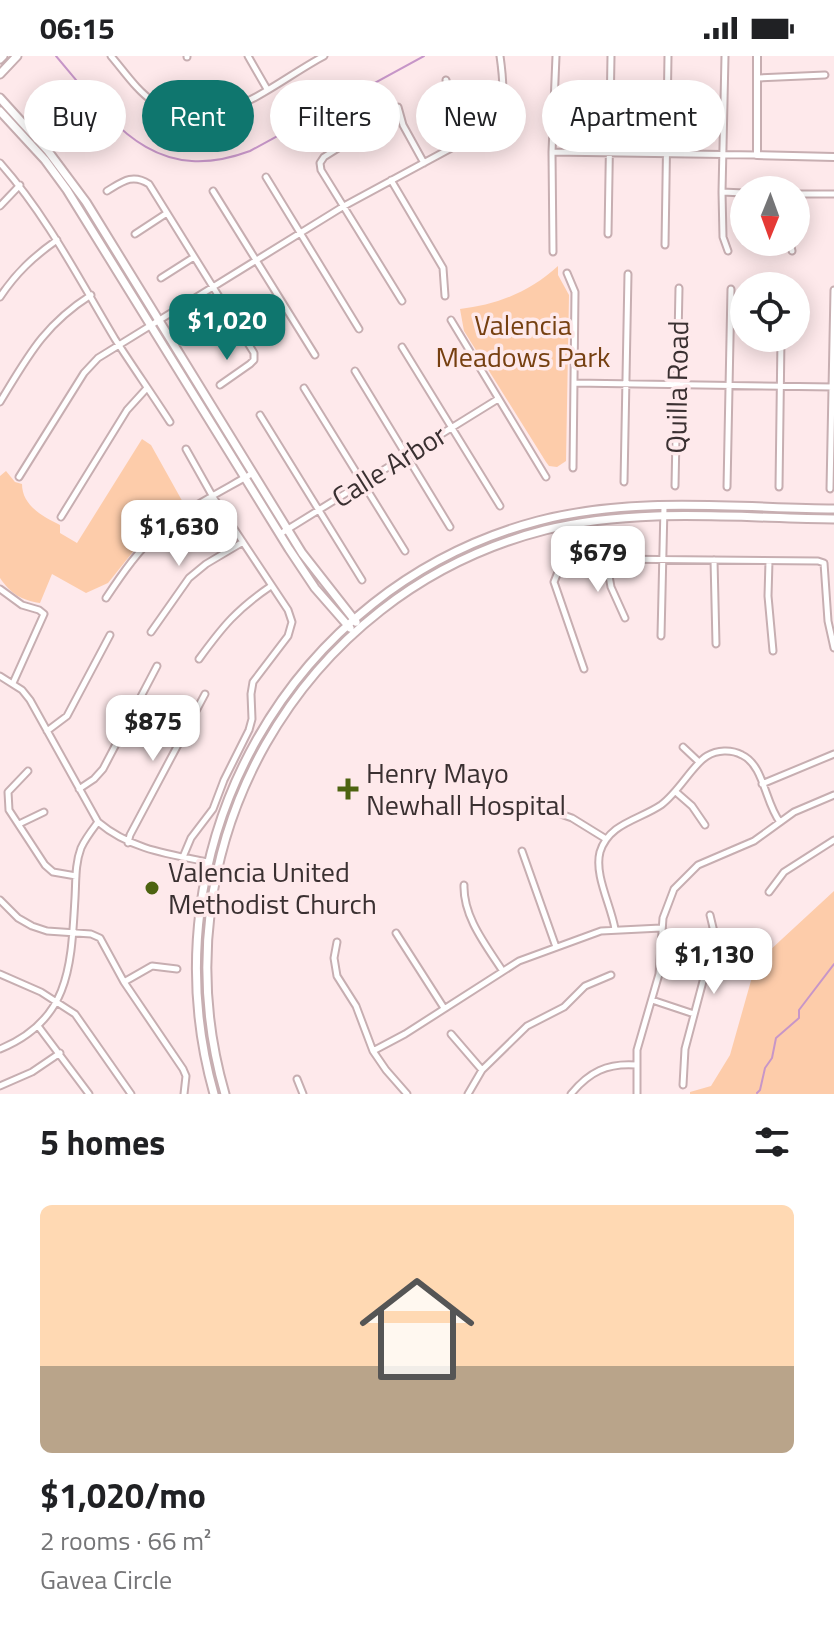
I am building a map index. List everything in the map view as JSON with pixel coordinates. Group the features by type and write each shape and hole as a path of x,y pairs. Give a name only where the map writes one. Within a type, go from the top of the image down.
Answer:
{"main road":[{"path":"0,74 17,56"},
{"path":"0,98 69,177 159,321 249,476"},
{"path":"0,111 45,160 67,190 284,532 357,630"},
{"path":"214,1094 201,1036 196,975 198,917 208,862 235,780 251,747 278,703 303,671 350,623 425,568 484,539 539,521 570,514 634,507 834,509"},
{"path":"225,1094 212,1033 207,987 208,931 217,864 260,751 305,685 357,630 430,577 475,554 568,525 606,519 663,517 834,519"},
{"path":"475,554 484,539"}],"street":[{"path":"111,56 155,104 183,115 199,116 229,110 324,56"},
{"path":"248,56 267,89"},
{"path":"500,56 502,80"},
{"path":"555,80 556,56"},
{"path":"608,234 611,56"},
{"path":"665,245 668,56"},
{"path":"725,56 722,192 723,237 728,251"},
{"path":"757,56 757,155"},
{"path":"758,78 825,75"},
{"path":"400,114 424,163"},
{"path":"332,152 320,163 402,301"},
{"path":"19,477 84,373 98,358 300,232 445,152"},
{"path":"553,252 552,152 834,157"},
{"path":"0,163 20,185 57,240 170,422"},
{"path":"266,177 359,329"},
{"path":"107,191 125,179 139,179 149,184 254,353 254,360 220,385"},
{"path":"391,180 443,268 445,296"},
{"path":"0,206 20,185"},
{"path":"213,191 315,355"},
{"path":"722,192 730,192"},
{"path":"810,194 834,194"},
{"path":"135,234 167,213"},
{"path":"0,297 31,258 57,240"},
{"path":"161,278 194,257"},
{"path":"567,273 575,292 573,468"},
{"path":"624,482 628,274"},
{"name":"Quilla Road","path":"675,486 679,288"},
{"path":"830,489 834,290"},
{"path":"0,402 48,328 67,310 91,295"},
{"path":"197,334 230,316"},
{"path":"451,320 546,477"},
{"path":"727,487 730,338"},
{"path":"402,347 500,506"},
{"path":"779,487 781,352"},
{"path":"355,371 450,527"},
{"path":"574,383 833,387"},
{"path":"61,517 127,410 147,388"},
{"path":"304,388 405,551"},
{"name":"Calle Arbor","path":"284,532 498,399"},
{"path":"260,415 362,580"},
{"path":"183,857 191,838 213,809 249,730 253,682 288,636 292,622 288,610 213,497 186,449"},
{"path":"106,598 144,547 162,529 249,476"},
{"path":"661,636 664,507"},
{"path":"151,632 189,578 243,542"},
{"path":"606,559 611,587 625,618"},
{"path":"584,669 554,582 555,576 558,572 606,559 824,563 828,621 834,648"},
{"path":"714,560 716,644"},
{"path":"769,561 768,596 773,651"},
{"path":"199,659 228,619 271,586"},
{"path":"0,589 22,605 44,614 13,683"},
{"path":"47,731 67,716 110,635"},
{"path":"79,789 103,769 157,666"},
{"path":"0,676 13,683 30,700 98,822 128,843 208,862"},
{"path":"128,843 205,694"},
{"path":"683,747 699,762"},
{"path":"615,929 599,873 599,856 606,839 618,827 660,805 676,792 699,762 718,752 732,751 744,755 760,773 770,806 780,822"},
{"path":"762,784 834,754"},
{"path":"28,771 13,784 7,800 9,810 45,865 53,872 76,876"},
{"path":"676,792 692,806 705,825"},
{"path":"637,1094 636,1065 640,1035 659,974 661,928 668,901 686,874 708,860 754,841 794,812 833,798"},
{"path":"535,805 572,818 606,839"},
{"path":"19,824 44,812"},
{"path":"0,1049 38,1026 57,1001 69,974 80,851 98,822"},
{"path":"769,892 784,872 834,840"},
{"path":"522,851 556,947"},
{"path":"464,885 465,906 502,970"},
{"path":"0,900 18,918 32,926 47,931 91,934 105,943 113,965 183,1069 186,1076 184,1094"},
{"path":"683,1085 685,1049 715,936 710,915"},
{"path":"373,1051 502,970 556,947 615,929 661,928"},
{"path":"396,933 444,1008"},
{"path":"337,942 334,958 337,976 356,1006 373,1051 407,1094"},
{"path":"124,982 152,966 177,969"},
{"path":"0,974 57,1001 81,1020 131,1094"},
{"path":"468,1094 482,1070 527,1026 564,1007 585,986 611,975"},
{"path":"652,1000 694,1014"},
{"path":"38,1026 89,1094"},
{"path":"451,1034 482,1070"},
{"path":"0,1086 32,1072 60,1053"},
{"path":"571,1094 583,1079 596,1070 615,1065 636,1065"},
{"path":"297,1079 303,1094"}],"green space":[{"name":"Valencia Meadows Park","path":"558,266 558,275 569,295 566,461 557,467 549,466 546,462 464,331 460,309 512,296"},
{"path":"142,439 151,445 185,506 144,538 108,583 86,593 52,574 40,603 12,592 0,578 0,476 6,471 15,482 22,484 30,505 60,525 60,533 77,543"},
{"path":"834,891 834,1094 690,1094 711,1086 730,1055 756,963"}],"waterway":[{"path":"56,56 116,125 161,154 187,161 216,160 250,151 424,56"},
{"path":"757,1093 765,1068 772,1058 776,1038 799,1018 799,1010 834,964"}],"place":[{"name":"Henry Mayo Newhall Hospital","path":"348,789"},
{"name":"Valencia United Methodist Church","path":"152,888"}]}
